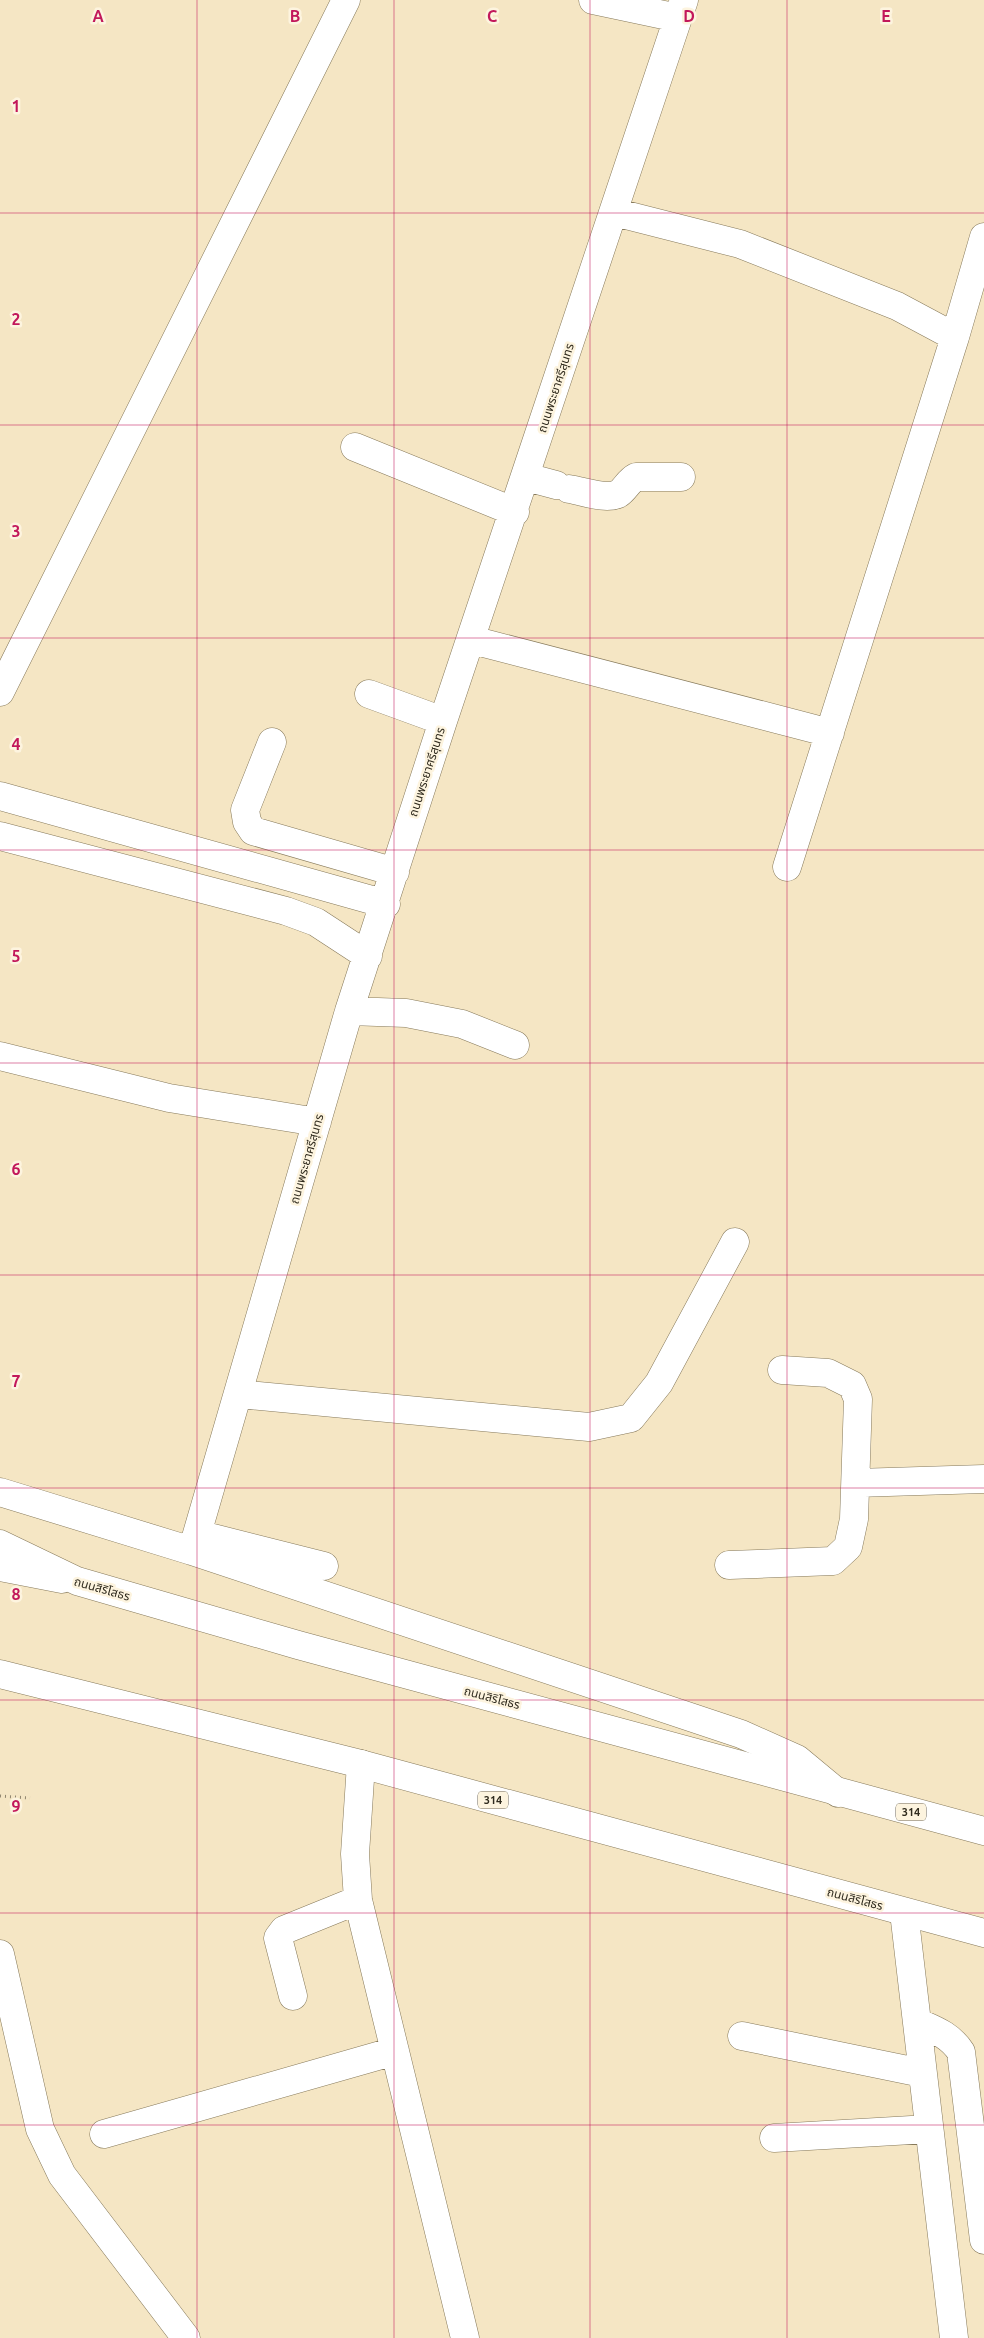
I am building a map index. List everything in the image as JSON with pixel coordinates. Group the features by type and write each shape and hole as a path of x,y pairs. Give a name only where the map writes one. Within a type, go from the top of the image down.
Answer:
{"main road":[{"path":"0,692 346,0"},
{"path":"593,0 681,9"},
{"name":"ถนนพระยาศรีสุนทร","path":"194,1542 350,1011 443,722 515,512 681,9"},
{"path":"614,212 740,244 898,306 955,337"},
{"path":"787,867 955,337 984,237"},
{"path":"355,447 515,512"},
{"path":"526,477 607,496 619,493 636,477 681,477"},
{"path":"472,640 830,733"},
{"path":"368,694 443,722"},
{"path":"272,742 245,810 247,822 253,831 395,872"},
{"path":"0,796 386,904"},
{"path":"0,836 286,911 316,922 368,956"},
{"path":"350,1011 406,1013 462,1024 515,1045"},
{"path":"0,1056 169,1098 317,1122"},
{"path":"238,1394 589,1427 631,1418 659,1383 735,1242"},
{"path":"729,1565 833,1561 848,1547 854,1519 858,1399 852,1385 828,1373 782,1370"},
{"path":"856,1483 984,1479"},
{"path":"0,1492 194,1542 324,1566"},
{"path":"194,1542 741,1734 797,1759 838,1793"},
{"path":"0,1544 77,1581"},
{"name":"ถนนสิริโสธร","path":"0,1567 77,1581 298,1645 838,1793 984,1831"},
{"name":"ถนนสิริโสธร","path":"0,1674 361,1764 984,1933"},
{"path":"361,1764 355,1854 358,1900 465,2338"},
{"path":"293,1996 278,1938 284,1930 358,1900"},
{"path":"904,1912 954,2338"},
{"path":"0,1954 40,2129 62,2175 186,2338"},
{"path":"917,2022 944,2033 954,2041 961,2052 984,2240"},
{"path":"742,2036 922,2073"},
{"path":"104,2134 395,2051"},
{"path":"774,2138 929,2129"}],"path":[{"path":"0,1796 30,1798"}]}
